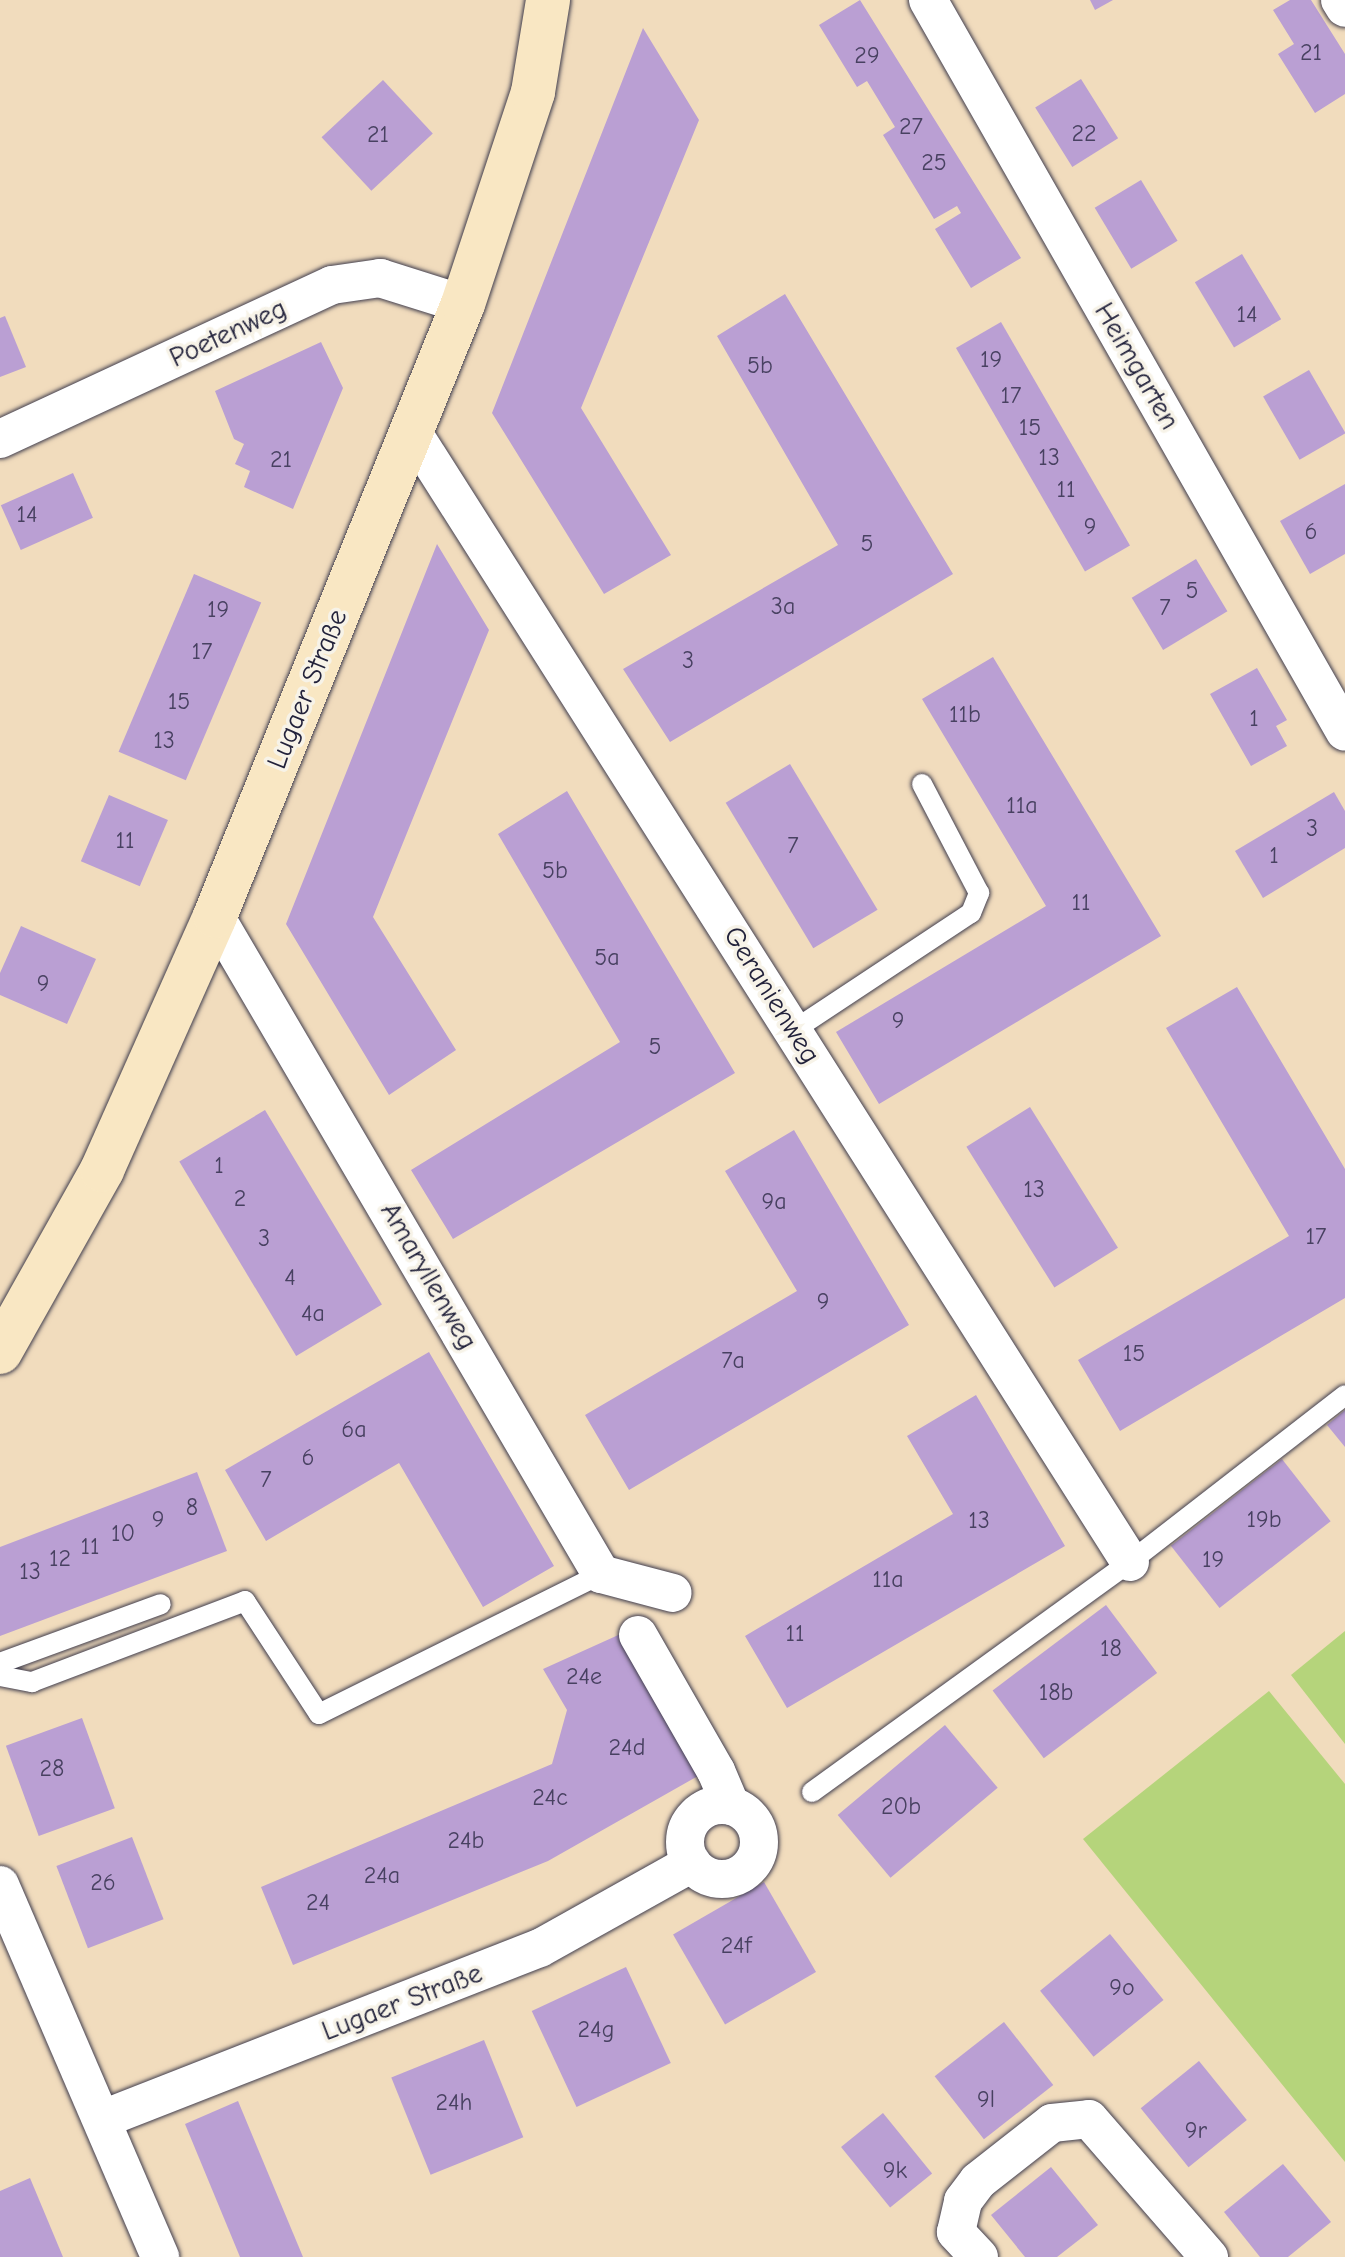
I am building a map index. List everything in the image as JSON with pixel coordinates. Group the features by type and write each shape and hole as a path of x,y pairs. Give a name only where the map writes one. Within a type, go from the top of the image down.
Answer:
{"street":[{"name":"Lugaer Straße","path":"0,1352 102,1170 215,916 463,304 533,92 548,0"},
{"name":"Heimgarten","path":"928,0 1345,732"},
{"path":"1340,0 1345,8"},
{"name":"Poetenweg","path":"0,439 332,285 380,278 463,304"},
{"name":"Geranienweg","path":"411,430 1130,1562"},
{"name":"Amaryllenweg","path":"215,916 601,1574"},
{"path":"601,1574 673,1593"},
{"path":"638,1635 731,1806 757,1829 753,1863 734,1877 722,1879 692,1863 686,1852 688,1826 706,1809 731,1806"},
{"name":"Lugaer Straße","path":"103,2119 540,1948 692,1863"},
{"path":"0,1885 160,2257"},
{"path":"979,2257 956,2232 963,2201 978,2181 1052,2123 1089,2119 1209,2257"}],"lane":[{"path":"794,1030 971,913 979,893 922,784"},
{"path":"812,1792 1130,1562 1345,1395"},
{"path":"0,1676 32,1682 245,1601 319,1714 601,1574"},
{"path":"0,1663 161,1604"}],"green space":[{"path":"1345,1631 1345,1744 1291,1675"},
{"path":"1269,1691 1345,1784 1345,2162 1083,1839"}],"building":[{"path":"860,0 1021,258 971,288 935,229 961,213 957,206 934,219 883,135 895,127 867,81 857,87 819,25"},
{"path":"1090,0 1113,0 1095,10"},
{"path":"1290,0 1311,0 1345,54 1345,94 1315,113 1278,54 1294,44 1273,10"},
{"path":"643,28 699,120 581,408 671,555 604,594 492,413"},
{"path":"1081,79 1118,138 1072,167 1035,108"},
{"path":"383,80 433,133 371,191 322,137"},
{"path":"1141,180 1178,241 1131,269 1095,208"},
{"path":"1242,254 1281,319 1234,347 1195,282"},
{"path":"785,294 953,574 670,742 623,669 838,545 717,336"},
{"path":"5,316 26,367 0,377 0,318"},
{"path":"1001,322 1130,545 1085,571 956,348"},
{"path":"321,342 343,388 293,509 244,487 250,471 235,464 244,444 234,439 215,391"},
{"path":"1309,370 1345,434 1300,460 1263,396"},
{"path":"73,473 93,518 21,550 1,505"},
{"path":"1345,484 1345,554 1310,574 1280,521"},
{"path":"437,544 489,630 373,917 456,1050 389,1095 286,924"},
{"path":"1196,559 1227,611 1163,650 1132,598"},
{"path":"194,574 261,603 186,780 119,752"},
{"path":"993,657 1161,936 879,1104 836,1032 1046,906 922,699"},
{"path":"1257,668 1287,720 1276,726 1287,746 1251,766 1210,694"},
{"path":"790,764 878,910 813,948 726,803"},
{"path":"567,791 735,1073 453,1239 411,1170 620,1042 498,834"},
{"path":"1334,792 1345,811 1345,848 1263,898 1235,851"},
{"path":"109,795 168,820 140,886 81,861"},
{"path":"21,926 96,959 67,1024 0,995 0,973"},
{"path":"1237,987 1345,1169 1345,1298 1120,1431 1078,1360 1289,1236 1166,1028"},
{"path":"1030,1107 1118,1248 1054,1288 966,1147"},
{"path":"265,1110 382,1305 296,1356 179,1162"},
{"path":"794,1130 909,1325 629,1490 585,1415 797,1291 725,1171"},
{"path":"429,1352 554,1566 483,1607 399,1463 266,1541 225,1470"},
{"path":"976,1395 1065,1546 787,1708 745,1636 953,1514 907,1436"},
{"path":"1345,1410 1345,1447 1327,1425"},
{"path":"1282,1459 1331,1521 1220,1608 1171,1546"},
{"path":"197,1472 227,1551 0,1636 0,1547"},
{"path":"1106,1605 1157,1673 1044,1758 993,1690"},
{"path":"625,1632 705,1772 548,1861 293,1965 261,1887 552,1764 567,1710 543,1669"},
{"path":"82,1718 115,1808 39,1836 6,1746"},
{"path":"945,1725 998,1788 890,1878 838,1815"},
{"path":"132,1837 164,1919 88,1948 56,1866"},
{"path":"764,1882 816,1972 725,2025 673,1934"},
{"path":"1110,1934 1163,2000 1094,2057 1040,1991"},
{"path":"626,1967 671,2063 577,2107 532,2011"},
{"path":"1004,2022 1053,2085 984,2139 935,2076"},
{"path":"484,2040 523,2137 431,2175 391,2077"},
{"path":"1199,2061 1247,2120 1189,2167 1141,2108"},
{"path":"238,2101 303,2257 240,2257 185,2124"},
{"path":"883,2113 932,2174 890,2208 841,2147"},
{"path":"1283,2164 1331,2222 1288,2257 1260,2257 1224,2212"},
{"path":"1051,2167 1098,2225 1057,2257 1025,2257 991,2215"},
{"path":"30,2178 63,2257 0,2257 0,2191"}]}
